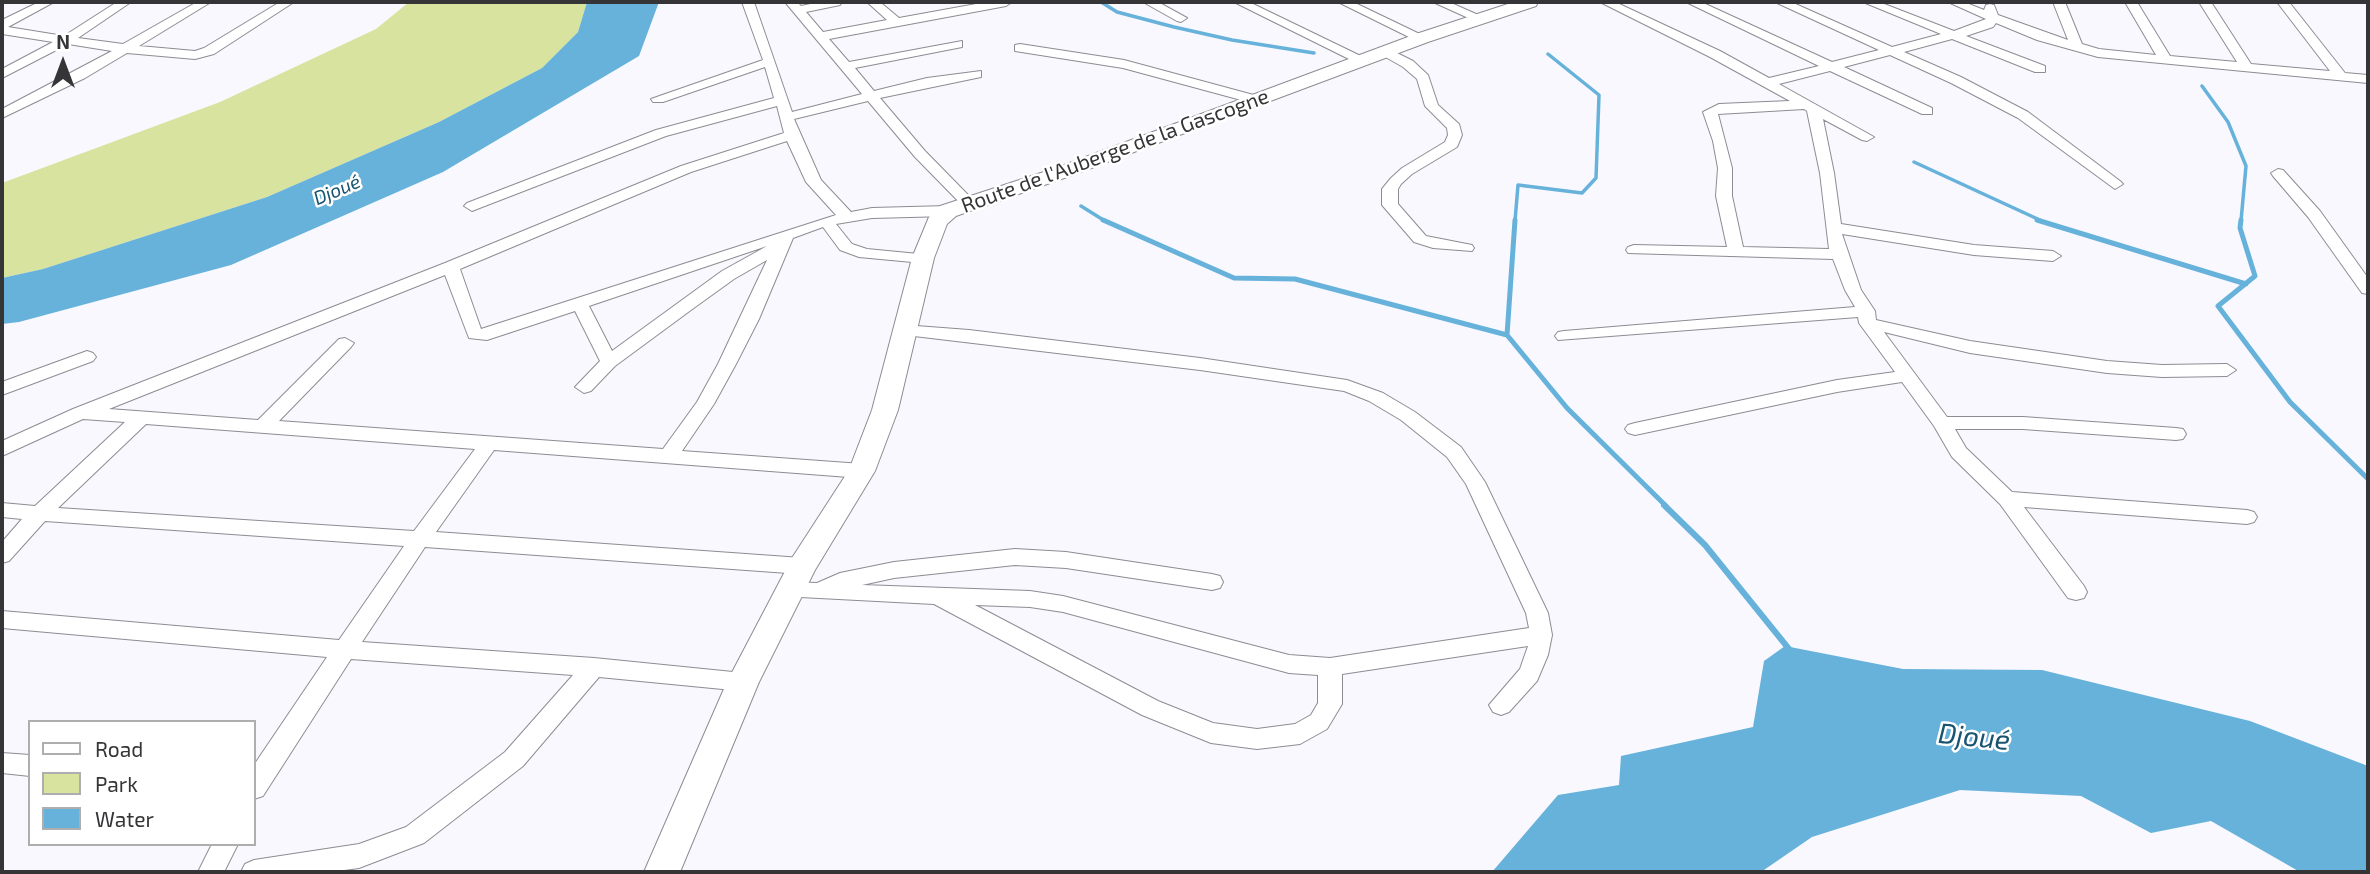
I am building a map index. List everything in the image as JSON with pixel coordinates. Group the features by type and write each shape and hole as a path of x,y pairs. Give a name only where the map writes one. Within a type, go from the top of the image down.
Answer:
{"street":[{"path":"2,27 48,2"},
{"path":"2,74 67,39 125,2"},
{"path":"2,114 127,49 205,2"},
{"path":"2,27 127,49 181,55 209,51 288,2"},
{"path":"748,2 792,135 814,182 847,217"},
{"path":"795,6 836,2"},
{"path":"873,2 895,21"},
{"path":"822,36 1006,2"},
{"path":"1149,2 1181,18"},
{"path":"1162,8 1182,2"},
{"path":"1240,2 1423,78 1432,106 1454,127 1455,135 1452,144 1407,171 1396,181 1390,189 1390,205 1420,239 1466,248"},
{"path":"1344,2 1422,38"},
{"path":"1439,2 1479,18"},
{"name":"Route de l'Auberge de la Gascogne","path":"662,872 743,682 802,566 862,471 885,410 903,330 923,258 937,222 959,207 1063,172 1422,38 1530,2"},
{"path":"1606,2 1714,54 1867,136"},
{"path":"1692,2 1927,111"},
{"path":"1781,2 1956,80 2023,116 2115,184"},
{"path":"1869,2 2040,69"},
{"path":"1954,2 2077,48 2368,79"},
{"path":"1988,2 1993,18"},
{"path":"2059,2 2077,48"},
{"path":"2131,2 2165,59"},
{"path":"2205,2 2245,65"},
{"path":"2283,2 2341,76"},
{"path":"795,6 920,154 959,207"},
{"path":"1767,83 1953,37 1989,24 1993,18"},
{"path":"847,66 957,44"},
{"path":"1020,48 1124,64 1256,100"},
{"path":"658,99 739,70 770,62"},
{"path":"787,117 976,74"},
{"path":"472,206 661,133 782,100"},
{"path":"1810,107 1827,173 1833,228 1839,254 1867,317 1942,423 1959,452 2007,499 2076,592"},
{"path":"1736,253 1724,197 1725,168 1720,141 1710,112 1719,108 1810,107"},
{"path":"2,449 80,413 451,267 686,169 738,149 792,135"},
{"path":"2278,173 2314,214 2368,289"},
{"path":"451,267 475,334 487,335 783,240 826,221 873,213 959,207"},
{"path":"826,221 846,247 865,254 923,258"},
{"path":"1833,228 1974,250 2053,257"},
{"path":"584,387 609,362 728,275 783,240"},
{"path":"667,458 705,404 727,364 764,289 783,240"},
{"path":"1634,250 1839,254"},
{"path":"580,305 609,362"},
{"path":"1564,336 1867,317 1970,347 2107,367 2162,372 2228,370"},
{"path":"903,330 969,335 1200,364 1348,386 1376,397 1408,416 1454,452 1475,482 1537,613 1541,635 1537,655 1529,674 1501,705"},
{"path":"264,426 345,343"},
{"path":"2,389 87,357"},
{"path":"1634,429 1837,386 1907,376"},
{"path":"80,413 862,471"},
{"path":"2,555 39,514 141,418"},
{"path":"1942,423 2023,423 2176,434"},
{"path":"257,777 347,650 419,540 488,445"},
{"path":"2007,499 2247,517"},
{"path":"2,510 802,566"},
{"path":"816,591 840,581 894,570 1015,557 1066,560 1212,582"},
{"path":"789,590 1030,599 1063,604 1289,664 1330,667 1541,635"},
{"path":"938,596 1150,708 1211,733 1257,739 1300,734 1320,722 1330,704 1330,667"},
{"path":"2,619 347,650 594,667 743,682"},
{"path":"254,872 359,856 415,835 514,758 594,667"},
{"path":"2,763 28,766"},
{"path":"211,872 224,846"}],"green space":[{"path":"409,2 587,2 578,32 542,68 439,122 267,197 43,269 2,278 2,183 220,102 376,29"}],"water":[{"name":"Djoué","path":"587,2 659,2 639,56 443,172 231,265 19,322 2,324 2,278 43,269 267,197 439,122 542,68 578,32"},
{"name":"Djoué","path":"1785,646 1903,669 2042,670 2250,721 2368,766 2368,872 2300,872 2211,821 2151,833 2081,796 1960,790 1812,837 1761,872 1492,872 1558,795 1619,785 1621,756 1753,727 1764,661"}],"waterway":[{"path":"1101,2 1117,12 1174,27 1232,40 1314,53"},
{"path":"1515,221 1518,185 1582,193 1596,178 1599,95 1548,54"},
{"path":"2202,86 2228,122 2246,166 2241,221"},
{"path":"1914,162 2042,221"},
{"path":"1081,206 1104,221"},
{"path":"1507,335 1515,220"},
{"path":"2037,220 2245,284"},
{"path":"2241,220 2240,228 2255,276 2245,284"},
{"path":"1104,221 1234,278 1295,279 1507,335"},
{"path":"2245,284 2218,306 2290,402 2368,479"},
{"path":"1507,335 1567,408 1666,506"},
{"path":"1664,505 1705,545 1789,649"}]}
